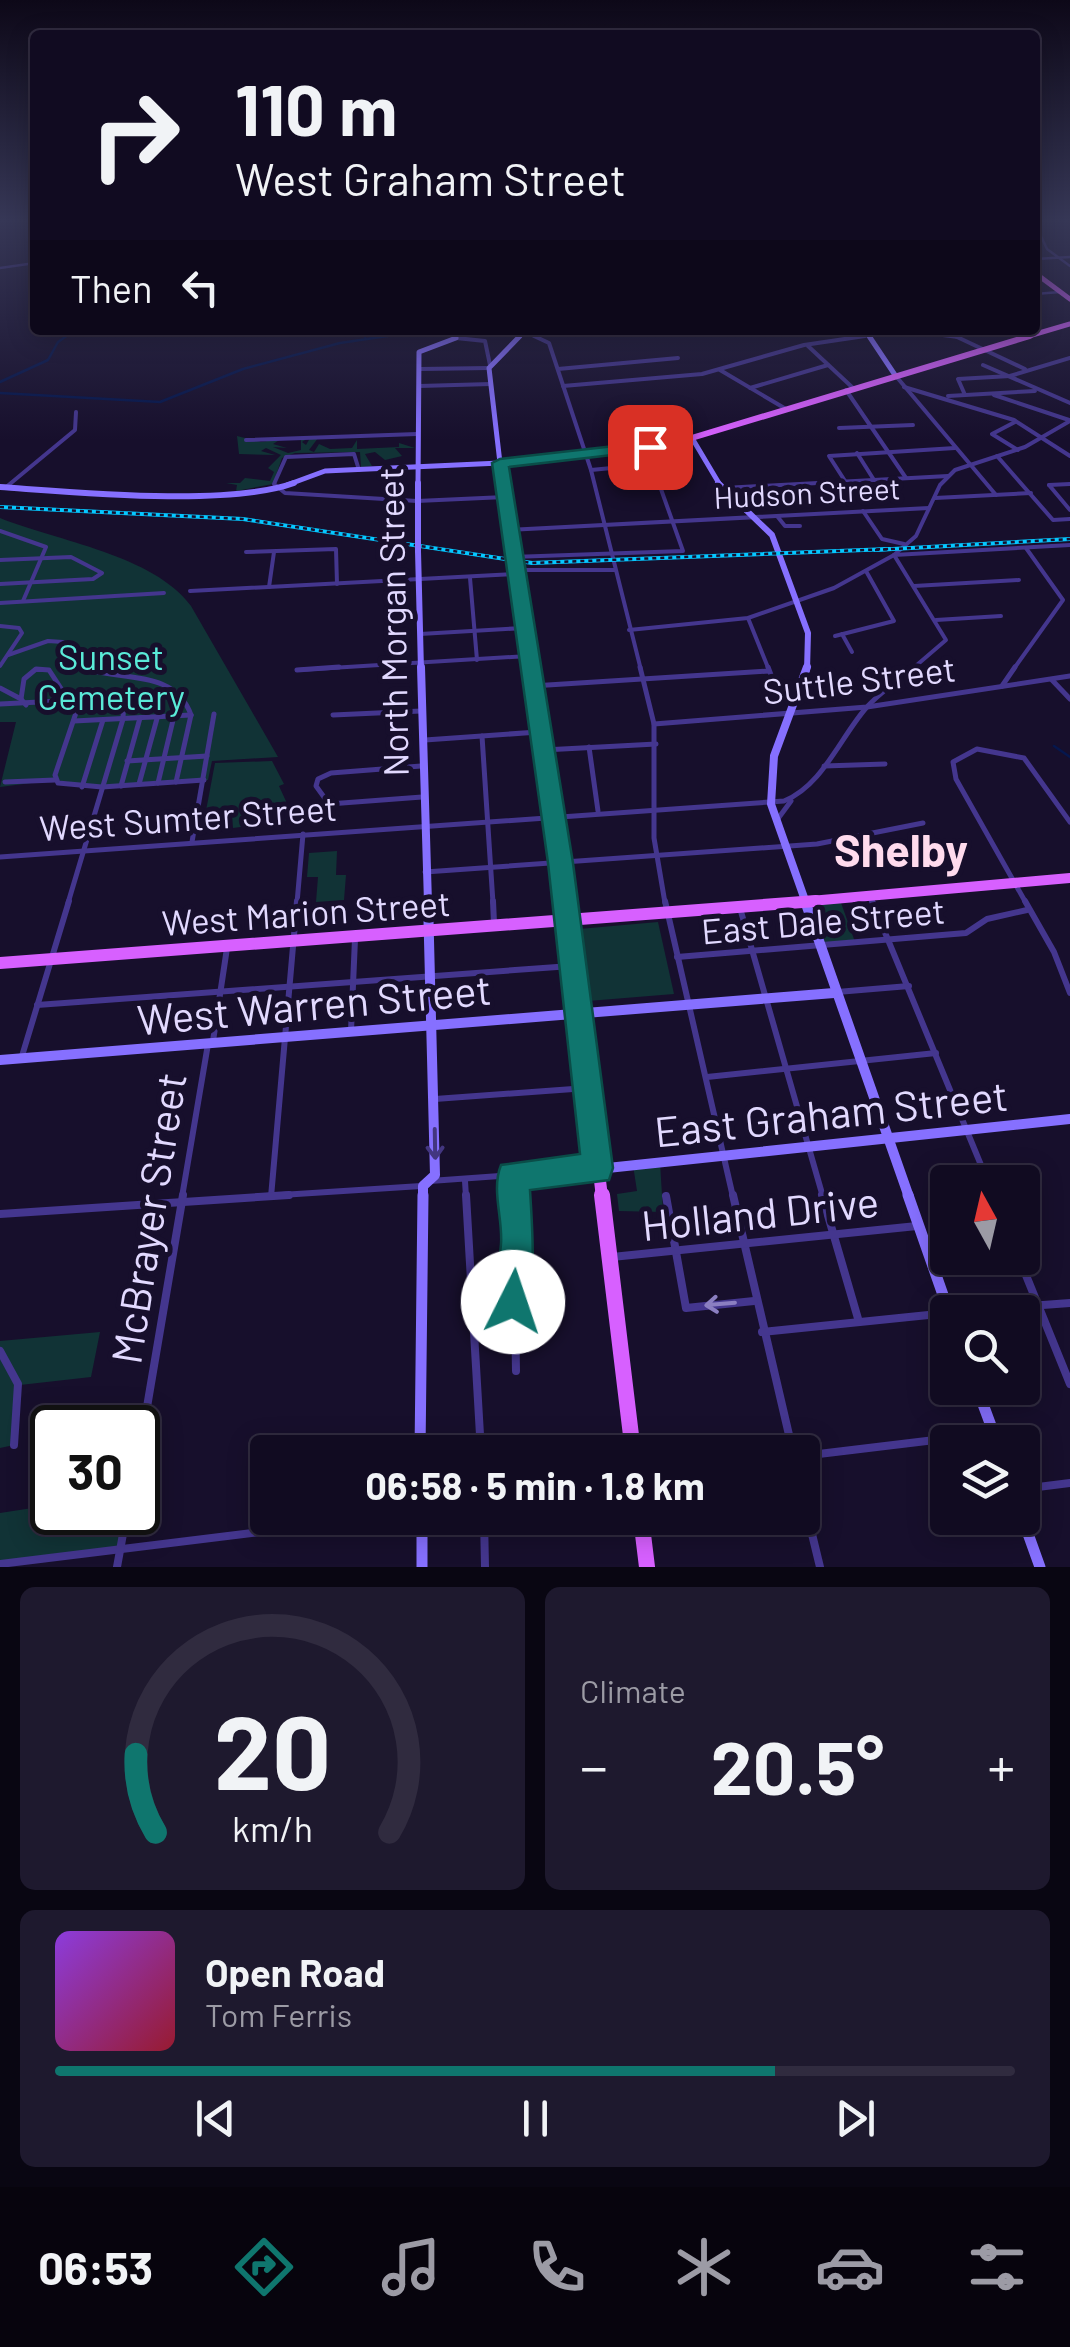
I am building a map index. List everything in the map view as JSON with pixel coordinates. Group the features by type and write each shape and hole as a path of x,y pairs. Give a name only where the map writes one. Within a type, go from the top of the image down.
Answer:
{"main road":[{"path":"1040,331 1070,324"},
{"path":"631,1435 560,863 500,463 692,438 1028,335"},
{"name":"West Marion Street","path":"0,963 871,898 1070,878"},
{"path":"643,1535 647,1567"}],"street":[{"path":"1059,326 1070,332"},
{"path":"276,489 320,472 500,463 490,366 486,341 456,338 422,348 420,369 490,366 522,335"},
{"path":"535,335 547,340 591,470 654,724 657,856 667,914 789,1435"},
{"path":"563,386 718,369 854,335"},
{"path":"866,335 904,387 996,495"},
{"path":"937,335 960,335"},
{"path":"955,336 1028,371"},
{"path":"806,344 850,389 906,478"},
{"path":"558,369 678,358"},
{"path":"965,394 958,379 1010,376 1070,358"},
{"path":"750,388 828,365"},
{"path":"983,365 1035,391 1070,402"},
{"name":"North Morgan Street","path":"420,369 417,467 421,766 436,1174 425,1183"},
{"path":"718,369 786,409"},
{"path":"419,386 491,384"},
{"path":"904,387 944,396 1049,435 1070,456"},
{"path":"944,396 1035,391"},
{"path":"992,393 1070,420"},
{"path":"2,487 76,430 76,412"},
{"path":"724,488 948,476 969,464 1018,450 1070,420"},
{"path":"1015,422 992,434 1018,450"},
{"path":"840,428 912,425"},
{"path":"246,440 418,434"},
{"path":"692,438 705,468 758,517 775,540 797,600 810,653 774,756 771,804 942,1295"},
{"path":"190,592 470,577 514,565 683,552 646,447"},
{"path":"845,482 829,456 955,448"},
{"path":"276,489 283,458 354,454 359,470"},
{"path":"857,454 874,480"},
{"path":"997,456 1053,520 1070,519"},
{"path":"591,470 653,464"},
{"path":"629,630 748,618 834,588 894,555 916,536 948,476"},
{"path":"1070,484 1048,486 1070,510"},
{"path":"2,487 148,494 276,489 418,501 504,497"},
{"path":"934,498 1032,494"},
{"name":"Hudson Street","path":"508,530 929,508"},
{"path":"862,512 882,539 905,544"},
{"path":"777,516 786,526 800,526"},
{"path":"2,533 45,546 22,602"},
{"path":"894,555 1070,545"},
{"path":"1026,548 1070,609"},
{"path":"246,552 339,550 337,584"},
{"path":"270,587 274,552"},
{"path":"776,822 784,807 824,766 867,707 944,642 936,620 894,555"},
{"path":"0,560 74,558 102,571 98,578 0,584"},
{"path":"514,565 615,570"},
{"path":"852,652 838,635 894,621 866,571"},
{"path":"470,577 478,660"},
{"path":"914,586 1019,580"},
{"path":"0,603 164,593"},
{"path":"1002,686 1063,600"},
{"path":"936,620 1001,616"},
{"path":"748,618 778,696"},
{"path":"0,626 22,632 0,666"},
{"path":"420,634 523,628"},
{"path":"8,655 60,641 78,668 167,686 186,701 190,715 176,782"},
{"path":"298,670 528,656"},
{"path":"21,699 26,674 43,668 66,693 81,697"},
{"path":"532,686 769,671"},
{"name":"Suttle Street","path":"654,724 867,707 1070,676"},
{"path":"1050,678 1070,700"},
{"path":"0,688 26,705"},
{"path":"21,1059 122,719 124,694"},
{"path":"0,704 26,705 124,694 157,696 161,701 139,784"},
{"path":"55,780 81,697"},
{"path":"333,715 421,711"},
{"path":"192,842 214,714"},
{"path":"74,721 190,715"},
{"path":"158,783 174,716"},
{"path":"120,786 140,718"},
{"path":"82,787 102,720"},
{"path":"422,740 540,732"},
{"path":"482,736 495,926"},
{"path":"543,750 656,744"},
{"path":"589,747 598,811"},
{"path":"1069,988 953,772 958,755 982,749 1028,760 1070,822"},
{"path":"127,761 207,756"},
{"path":"824,766 885,764"},
{"path":"421,766 328,774 316,786 328,804 422,797"},
{"path":"5,782 55,780 102,787 204,780"},
{"name":"West Sumter Street","path":"0,857 553,814 771,804 797,796"},
{"path":"425,872 784,846 844,840 923,824"},
{"path":"271,1198 303,834"},
{"path":"871,898 980,1165"},
{"path":"740,908 859,1322"},
{"name":"East Dale Street","path":"677,957 966,933 987,918 1027,910"},
{"path":"351,1031 356,936"},
{"name":"McBrayer Street","path":"147,1405 228,946"},
{"path":"37,1005 571,966"},
{"path":"834,992 909,986"},
{"name":"West Warren Street","path":"0,1060 834,992"},
{"path":"706,1077 936,1053"},
{"path":"434,1099 587,1088"},
{"name":"East Graham Street","path":"598,1168 1070,1118"},
{"path":"0,1214 271,1198 598,1168"},
{"path":"512,1176 518,1244 512,1268 516,1371"},
{"path":"465,1181 480,1435"},
{"path":"420,1435 425,1183"},
{"path":"666,1196 686,1308 756,1301"},
{"name":"Holland Drive","path":"609,1258 917,1226"},
{"path":"1040,1305 1070,1303"},
{"path":"1040,1308 1070,1384"},
{"path":"762,1332 930,1314"},
{"path":"0,1352 11,1362 20,1385 14,1445"},
{"path":"820,1454 930,1444"},
{"path":"1040,1486 1070,1483"},
{"path":"0,1564 250,1534"},
{"path":"118,1567 123,1535"},
{"path":"422,1535 422,1567"},
{"path":"484,1535 485,1567"},
{"path":"812,1535 820,1567"},
{"path":"1028,1535 1040,1567"}],"green space":[{"path":"237,436 261,442 281,439 273,444 287,448 273,447 288,453 301,450 301,438 308,438 302,442 306,445 310,438 318,438 309,450 314,452 319,444 330,449 352,448 357,440 357,449 399,447 399,443 415,448 395,448 402,456 385,460 375,452 365,454 372,466 361,467 360,452 295,453 282,458 273,484 236,491 237,485 226,483 240,483 245,478 270,481 274,472 268,468 281,455 266,448 261,451 275,455 239,454"},
{"name":"Sunset Cemetery","path":"0,518 129,562 175,589 191,606 278,757 212,761 208,780 102,787 55,780 0,787 16,722 0,722"},
{"path":"272,761 284,784 279,786 290,810 286,821 202,832 215,763"},
{"path":"337,851 336,875 346,875 344,900 316,902 318,877 307,877 309,853"},
{"path":"840,900 855,942 818,945 806,911 817,910 815,902"},
{"path":"658,922 674,994 588,1001 579,929"},
{"path":"660,1162 663,1212 619,1211 617,1194 637,1191 633,1165"},
{"path":"100,1332 91,1377 20,1385 14,1445 0,1448 0,1341"},
{"path":"30,1508 30,1535 123,1535 120,1552 0,1564 0,1513"}],"waterway":[{"path":"0,382 48,360 58,342 68,335"},
{"path":"0,393 160,402 243,369 340,343 394,335"},
{"path":"1054,746 1070,757"}],"railway":[{"path":"0,507 243,519 532,563 889,549"},
{"path":"875,550 1070,539"}],"district":[{"name":"Shelby","path":"901,849"}],"route":[{"path":"513,1302 512,1268 518,1244 512,1176 598,1168 560,863 500,463 650,447"}]}
